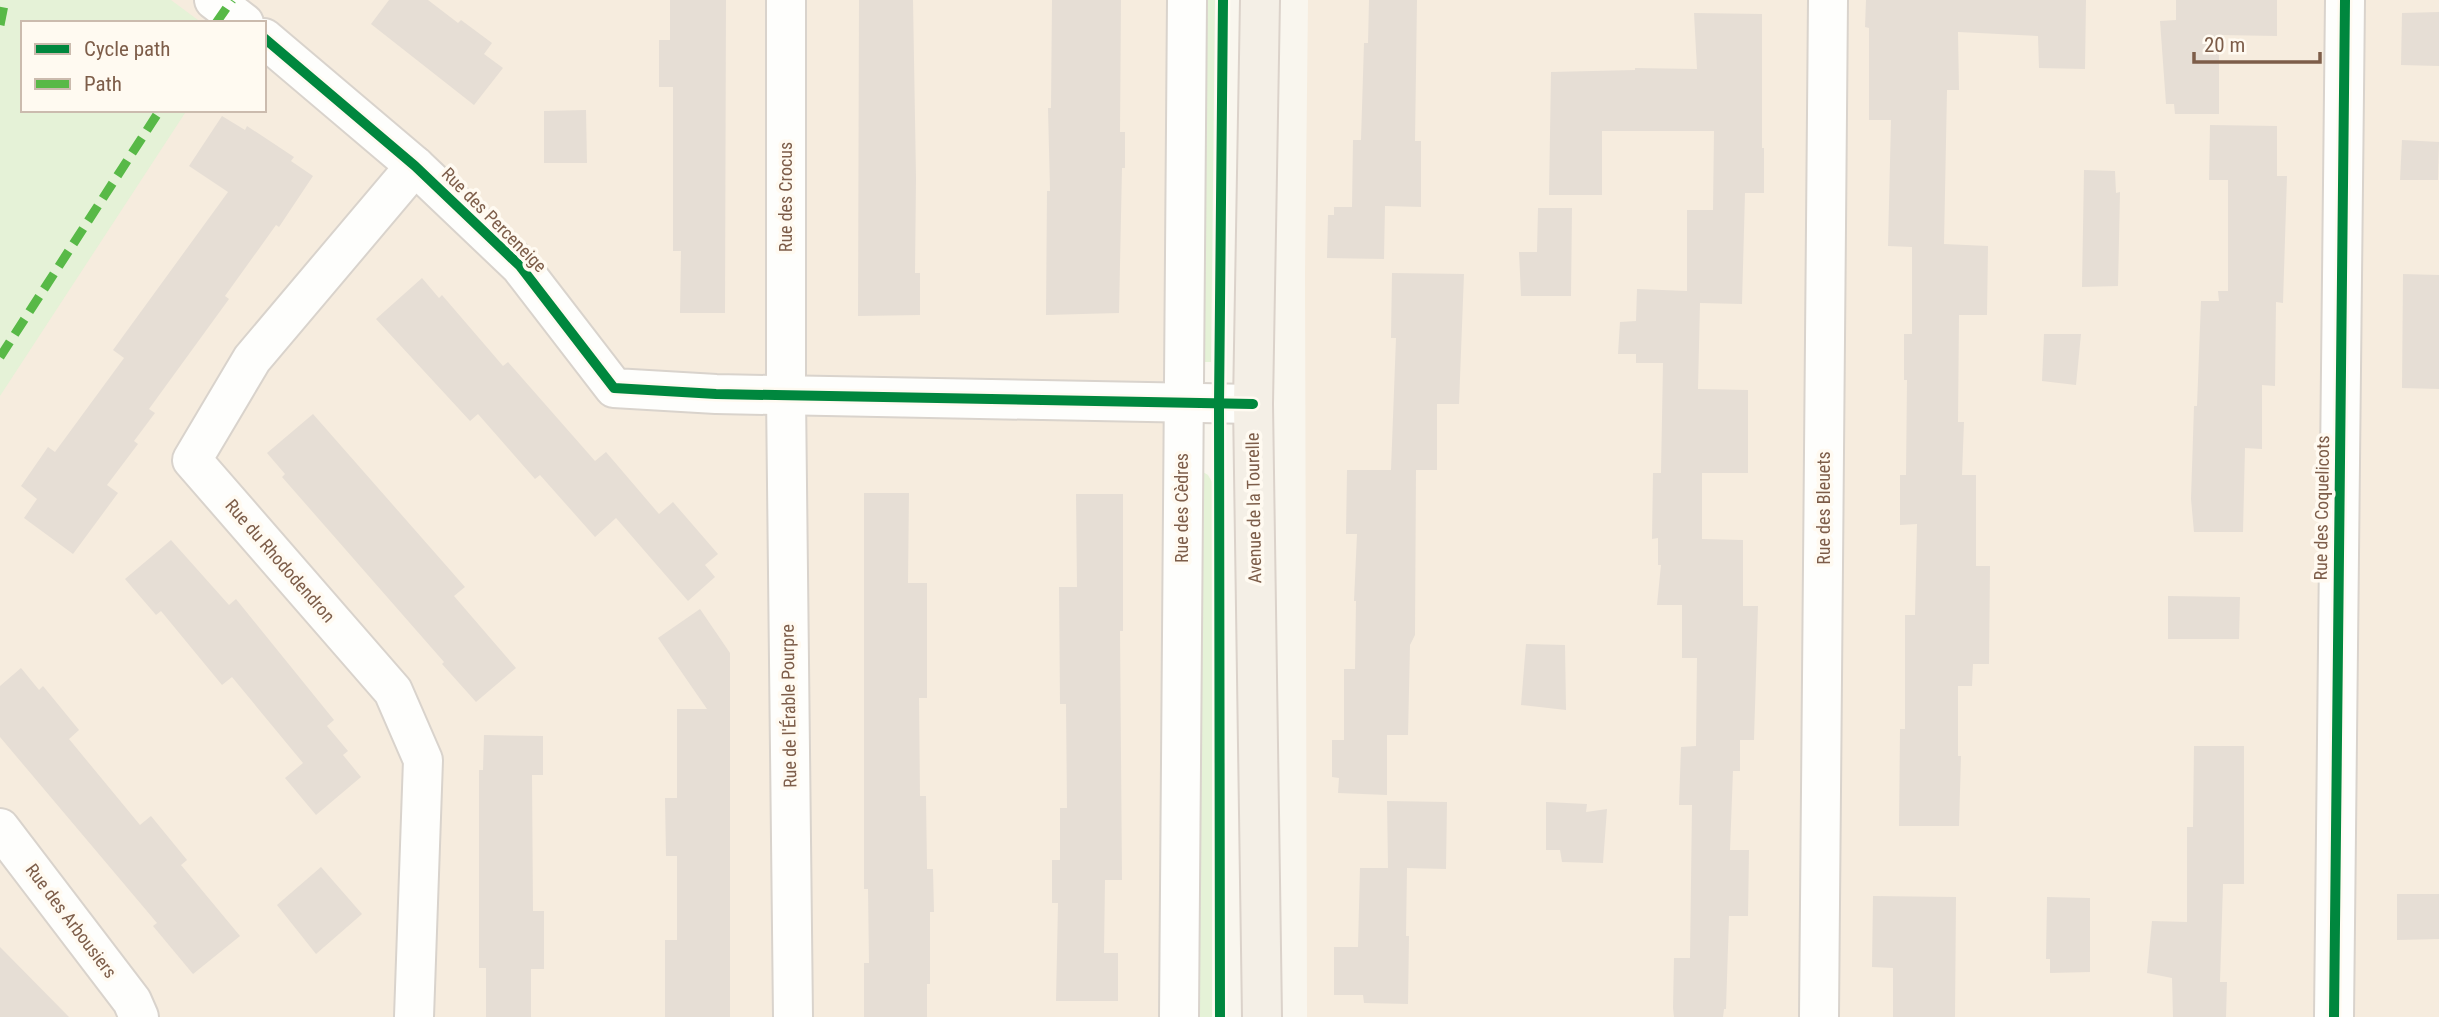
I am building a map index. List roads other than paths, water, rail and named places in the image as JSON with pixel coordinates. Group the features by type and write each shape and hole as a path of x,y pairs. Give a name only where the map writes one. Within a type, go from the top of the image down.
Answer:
{"main road":[{"name":"Avenue de la Tourelle","path":"1260,0 1253,404 1262,1017"}],"street":[{"path":"214,0 241,21"},
{"name":"Rue des Crocus","path":"786,0 786,395"},
{"name":"Rue des Cèdres","path":"1179,1017 1187,0"},
{"name":"Rue des Bleuets","path":"1819,1017 1828,0"},
{"name":"Rue des Coquelicots","path":"2334,1017 2345,0"},
{"name":"Rue des Perceneige","path":"266,40 415,166 520,266 614,387 716,394 1253,404"},
{"name":"Rue du Rhododendron","path":"414,1017 423,760 393,691 192,460 252,359 415,166"},
{"name":"Rue de l'Érable Pourpre","path":"786,395 793,1017"},
{"name":"Rue des Arbousiers","path":"0,828 132,1001 139,1017"}]}
